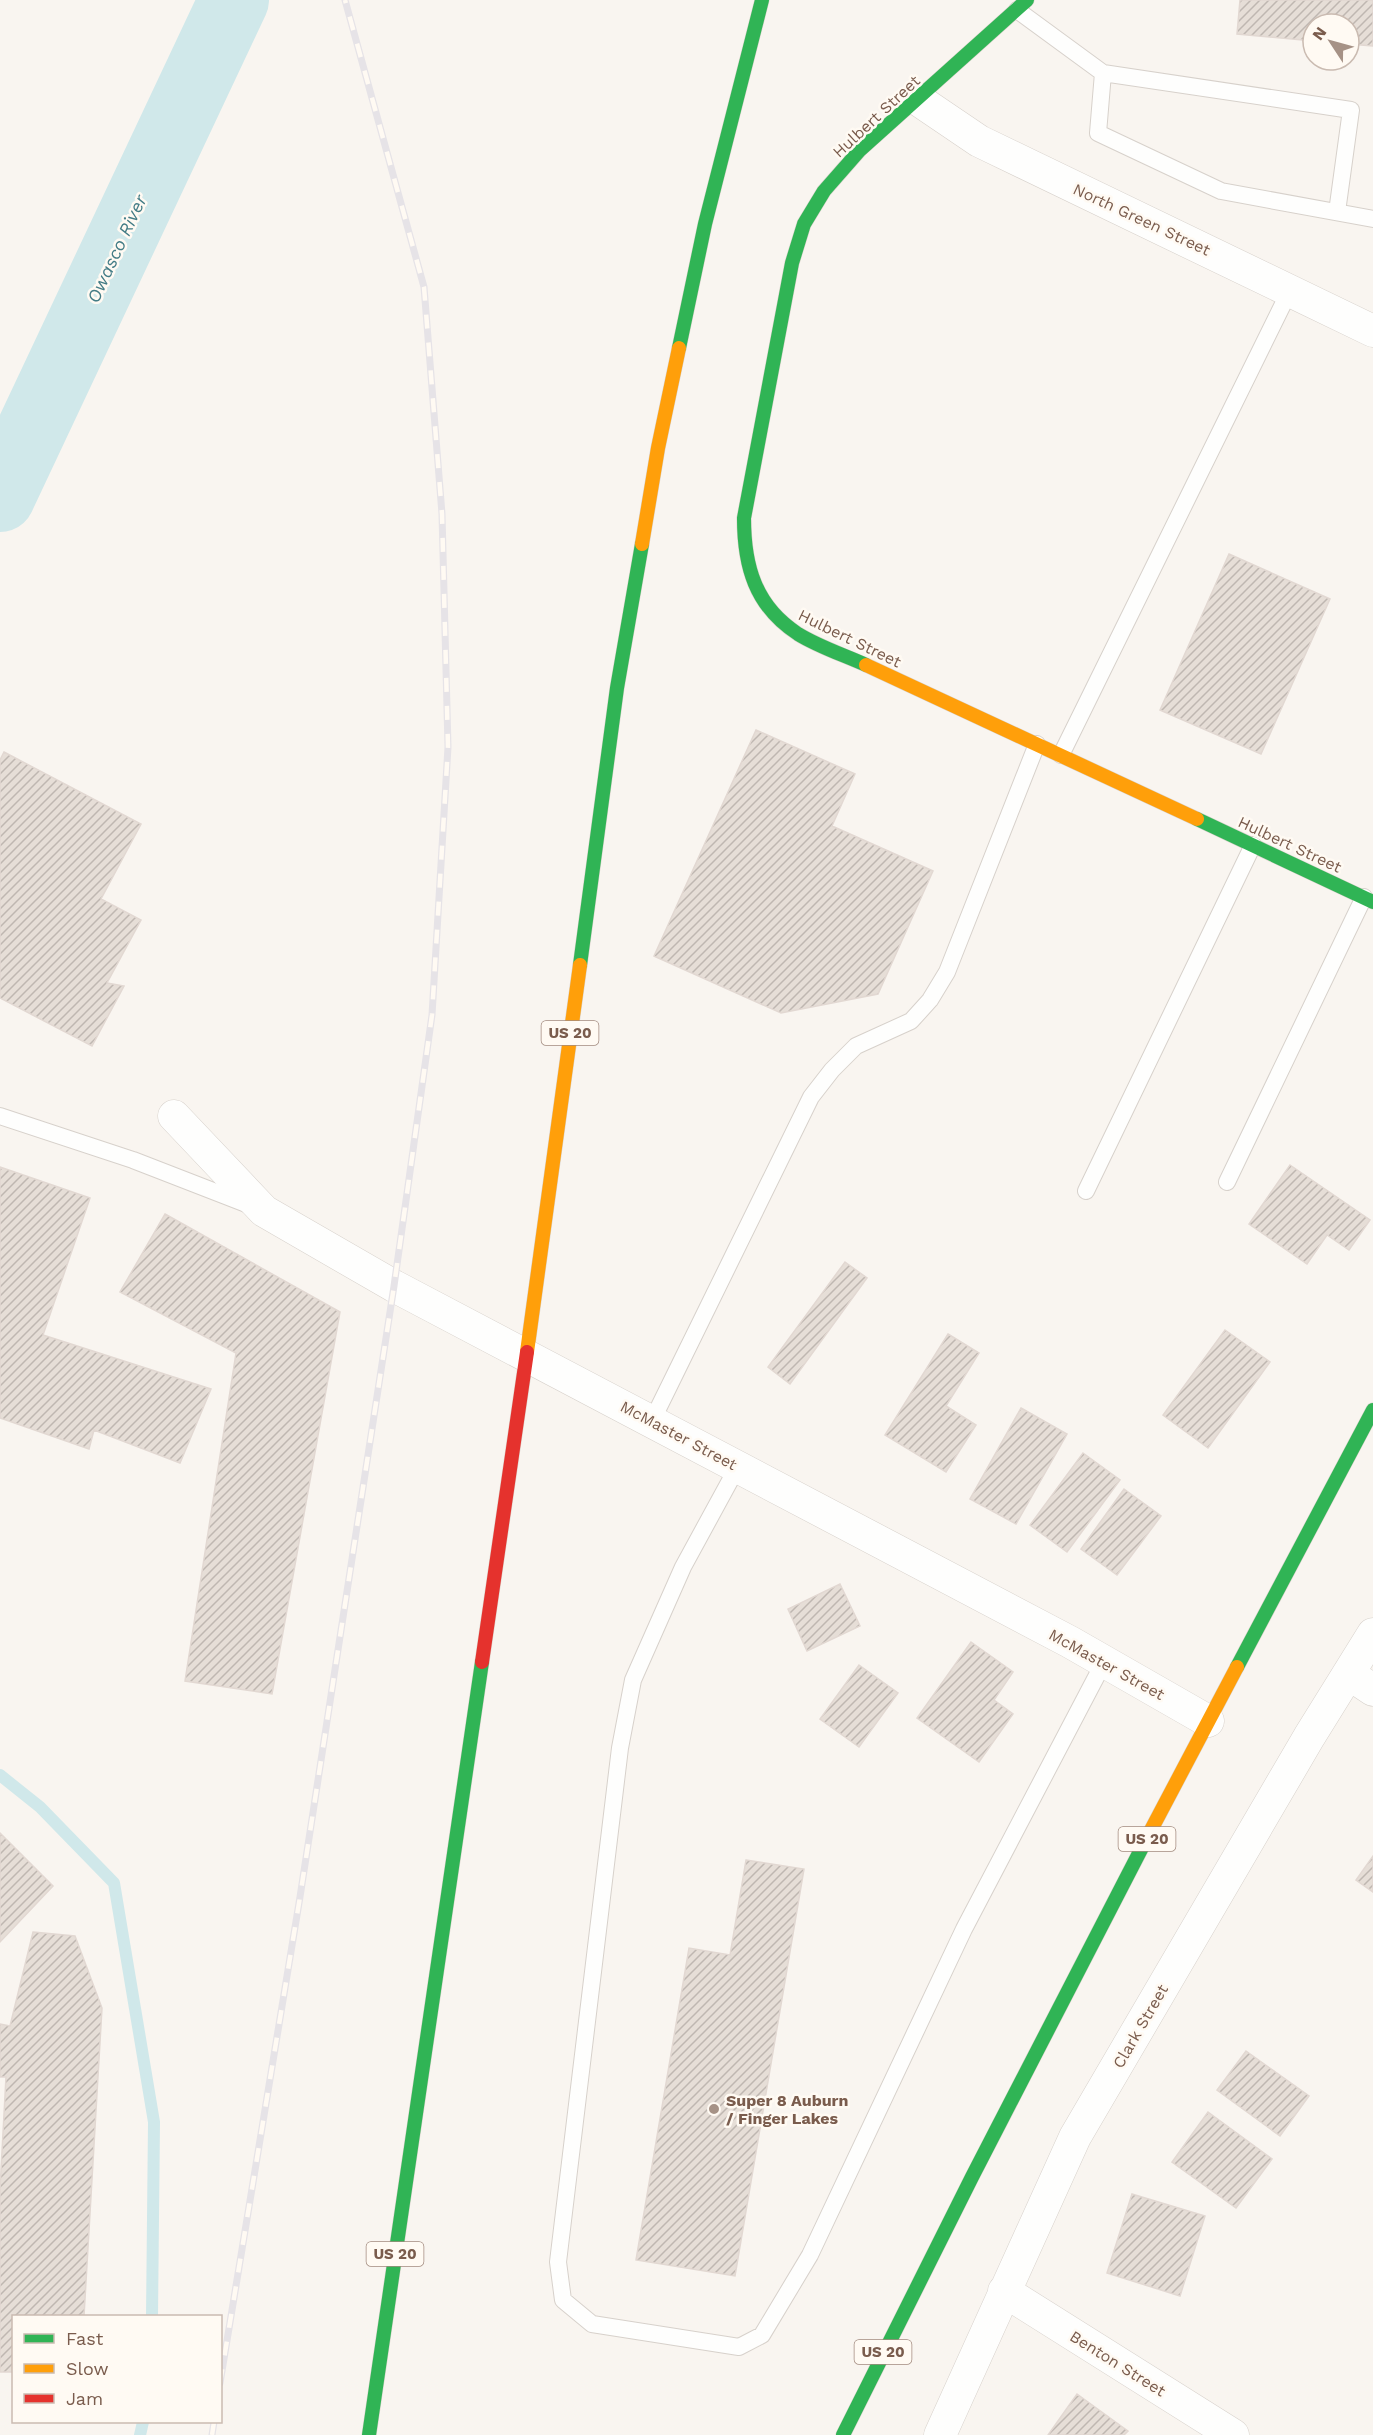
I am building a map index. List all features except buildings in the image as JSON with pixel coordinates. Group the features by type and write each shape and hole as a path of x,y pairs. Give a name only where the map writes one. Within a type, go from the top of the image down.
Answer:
{"main road":[{"name":"US 20","path":"369,2435 527,1354 618,688 658,448 705,224 762,0"},
{"name":"Hulbert Street","path":"1022,5 860,150 824,191 804,224 792,263 744,518 743,541 748,571 753,584 771,612 798,634 1368,900"},
{"name":"US 20","path":"843,2435 924,2270 1208,1721 1373,1410"}],"street":[{"name":"North Green Street","path":"917,99 979,141 1373,331"},
{"name":"McMaster Street","path":"174,1116 264,1210 394,1286 738,1466 1104,1662 1208,1721"},
{"name":"Clark Street","path":"940,2435 1075,2137 1309,1737 1361,1682 1373,1634"},
{"name":"Benton Street","path":"1004,2291 1233,2435"}],"lane":[{"path":"1022,5 1103,73 1351,110 1337,212"},
{"path":"1103,73 1098,133 1221,190 1373,219"},
{"path":"1060,755 1290,290"},
{"path":"652,1421 811,1096 832,1070 856,1047 910,1021 930,1000 947,972 1037,744"},
{"path":"1086,1191 1253,845"},
{"path":"1227,1182 1368,900"},
{"path":"0,1116 133,1160 264,1210"},
{"path":"738,1466 683,1568 633,1680 620,1748 558,2262 564,2300 592,2324 739,2346 762,2334 810,2255 964,1929 1104,1662"}],"waterway":[{"name":"Owasco River","path":"0,497 234,0"},
{"path":"0,1775 40,1807 114,1883 154,2122 152,2315"},
{"path":"140,2435 143,2423"}],"railway":[{"path":"222,2371 300,1897 394,1286 432,1015 448,747 442,514 424,287 345,0"},
{"path":"212,2435 214,2423"}],"traffic: fast":[{"path":"679,348 705,224 762,0"},
{"path":"866,665 814,643 783,623 762,598 755,584 746,552 744,518 792,263 804,224 824,191 860,150 1027,0"},
{"path":"580,965 617,688 642,544"},
{"path":"1197,819 1373,902"},
{"path":"1237,1667 1373,1410"},
{"path":"369,2435 482,1662"},
{"path":"843,2435 972,2177 1150,1832"}],"traffic: slow":[{"path":"642,544 658,448 679,348"},
{"path":"866,665 1197,819"},
{"path":"527,1352 580,965"},
{"path":"1150,1832 1237,1667"}],"traffic: jam":[{"path":"482,1662 527,1352"}],"place":[{"name":"Super 8 Auburn / Finger Lakes","path":"714,2109"}]}
